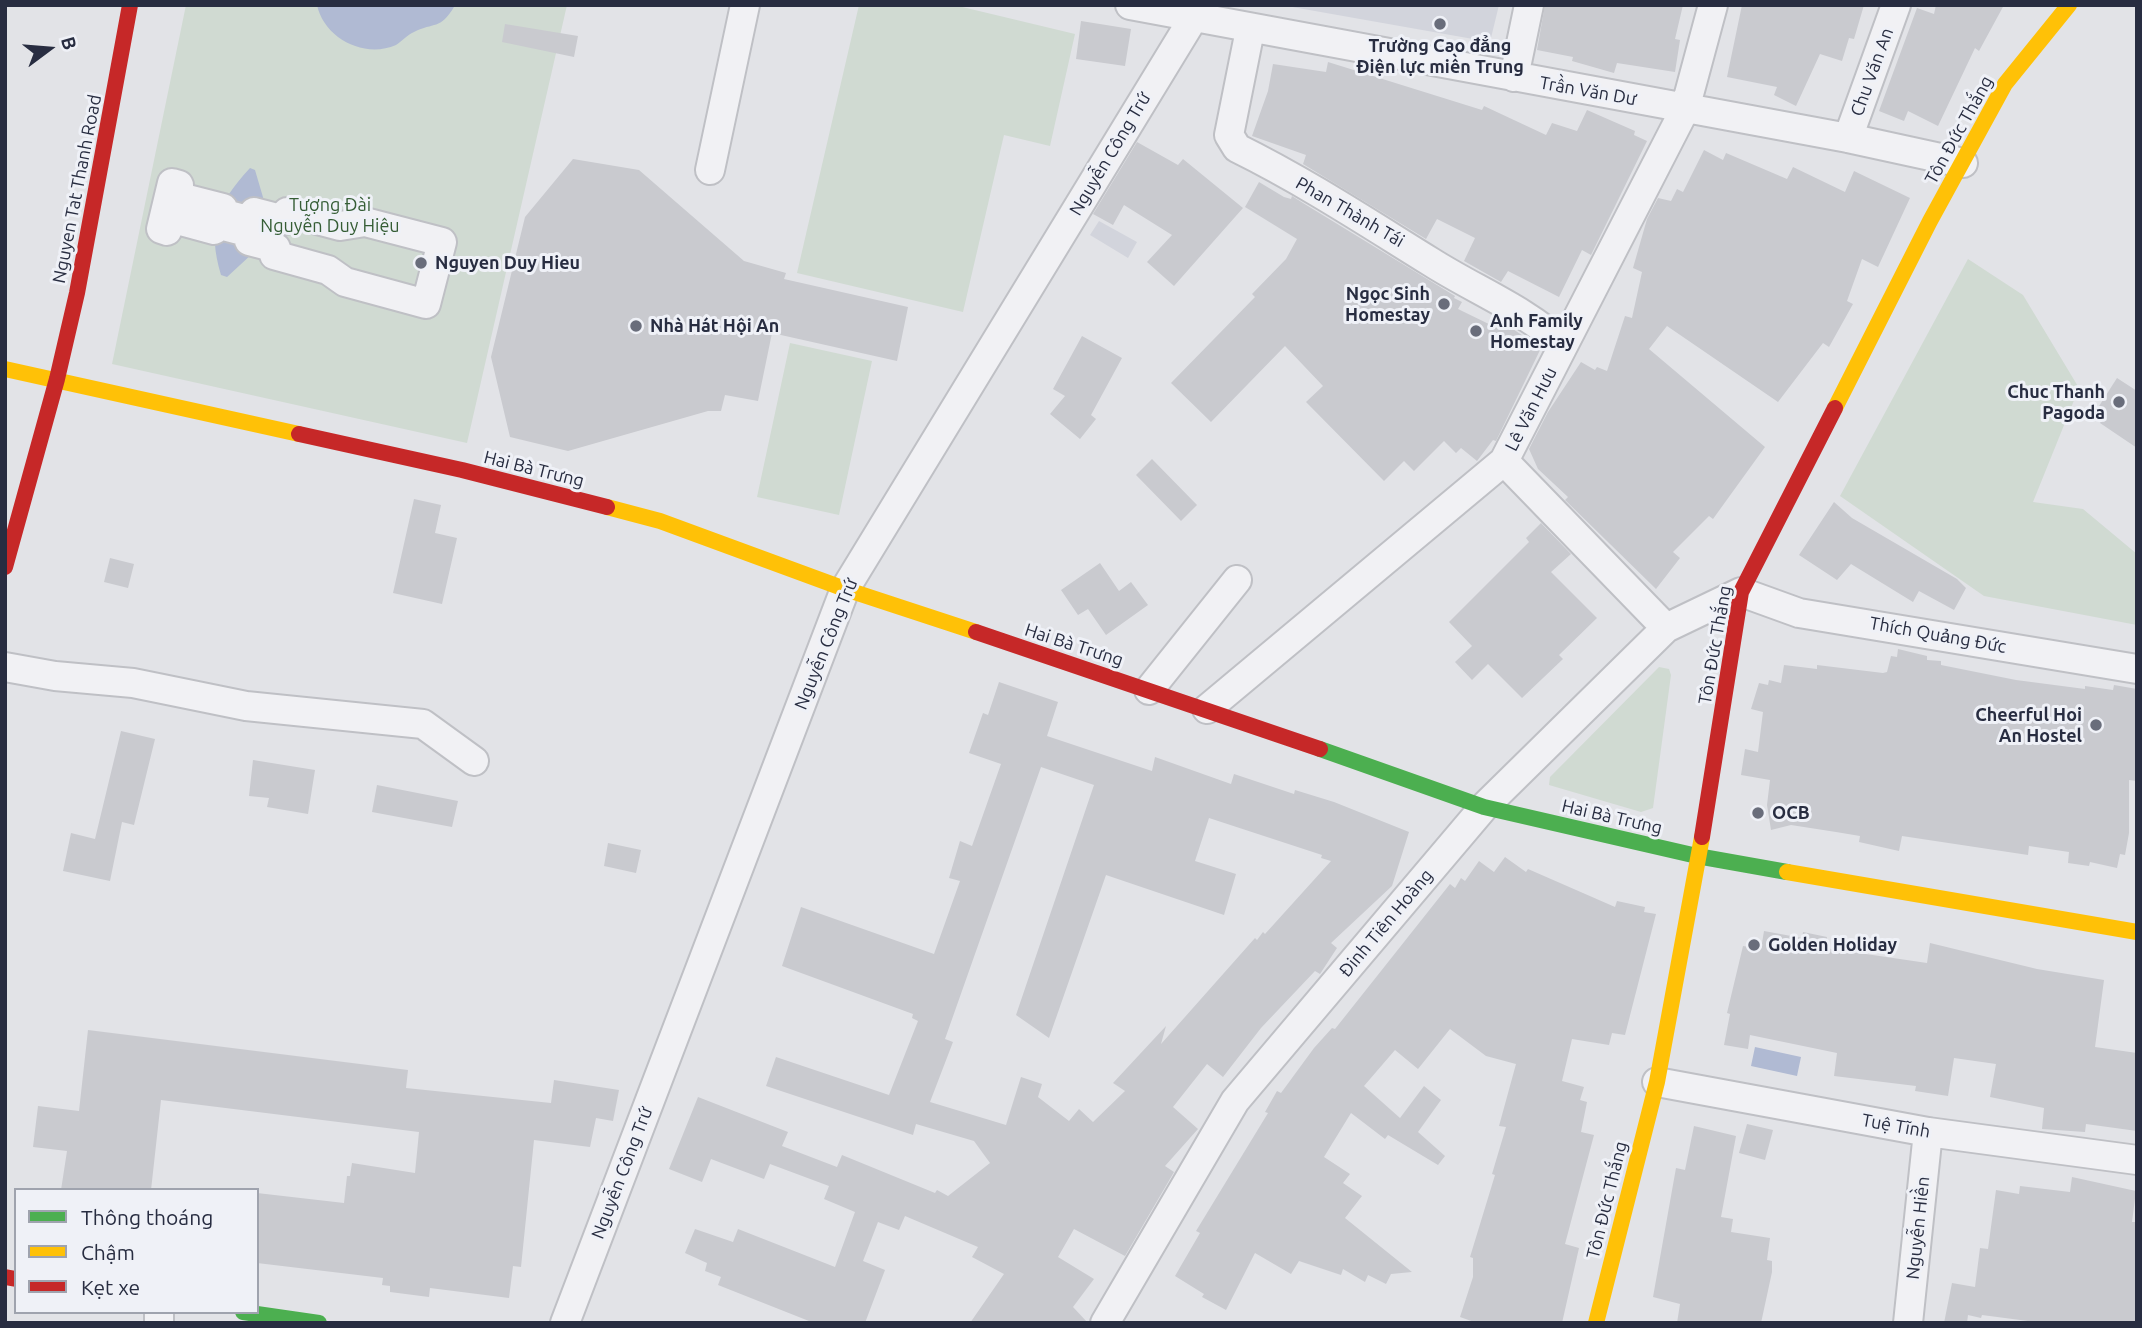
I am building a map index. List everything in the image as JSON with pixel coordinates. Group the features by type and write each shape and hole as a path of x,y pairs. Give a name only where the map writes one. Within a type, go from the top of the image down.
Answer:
{"street":[{"name":"Nguyen Tat Thanh Road","path":"5,567 57,379 79,280 130,5"},
{"path":"710,170 745,5"},
{"name":"Trần Văn Dư","path":"1130,5 1250,30 1849,138 1963,163"},
{"path":"1514,78 1530,5"},
{"name":"Lê Văn Hưu","path":"1208,709 1504,461 1685,109 1713,5"},
{"name":"Chu Văn An","path":"1849,138 1896,5"},
{"name":"Tôn Đức Thắng","path":"1595,1323 1657,1082 1698,856 1741,592 1930,221 2005,84 2069,5"},
{"name":"Nguyễn Công Trứ","path":"565,1323 845,589 1194,17"},
{"name":"Phan Thành Tái","path":"1250,30 1229,135 1237,148 1397,238 1430,262 1544,327 1563,345"},
{"path":"254,212 285,220 287,212 340,226 365,222 442,242 426,304 345,282 328,270 274,255 276,248 248,241 250,233 236,223 252,220 254,212"},
{"name":"Hai Bà Trưng","path":"5,369 462,470 647,518 845,589 1208,709 1484,807 1698,856 2137,932"},
{"path":"1504,461 1667,628"},
{"path":"1149,690 1237,580"},
{"name":"Đinh Tiên Hoàng","path":"1104,1323 1235,1101 1484,807 1667,628 1741,592"},
{"name":"Thích Quảng Đức","path":"1741,592 1799,613 2137,669"},
{"path":"5,667 55,676 133,684 246,706 423,724 474,761"},
{"name":"Tuệ Tĩnh","path":"1657,1082 1928,1132 2137,1160"},
{"name":"Nguyễn Hiền","path":"1908,1323 1928,1132"},
{"path":"257,1314 319,1323"}],"shaded area":[{"name":"Trường Cao đẳng Điện lực miền Trung","path":"1281,5 1499,5 1490,42"},
{"path":"1099,221 1137,242 1128,258 1090,235"}],"green space":[{"name":"Tượng Đài Nguyễn Duy Hiệu","path":"186,5 567,5 467,443 112,364"},
{"path":"859,5 954,5 1075,34 1050,146 1004,135 963,312 797,273"},
{"path":"1968,259 2023,295 2079,388 2033,502 2083,509 2137,554 2137,625 1984,596 1840,496"},
{"path":"790,343 872,361 839,515 757,497"},
{"path":"1659,667 1669,669 1671,675 1653,808 1641,812 1549,785 1550,777"}],"water":[{"path":"317,5 454,7 445,19 411,33 396,45 371,49 347,43 337,36 321,17"},
{"path":"250,168 255,170 265,204 253,253 227,277 221,275 215,230 223,205"},
{"path":"1755,1047 1801,1057 1797,1076 1751,1066"}],"building":[{"path":"1545,5 1683,5 1675,39 1680,40 1675,72 1617,63 1614,73 1572,61 1573,57 1537,50"},
{"path":"1742,5 1864,5 1854,39 1849,38 1842,61 1820,54 1796,106 1774,95 1777,87 1727,77"},
{"path":"1936,5 2004,5 1979,51 1975,48 1938,126 1908,111 1904,121 1879,111 1917,8 1934,14"},
{"path":"1081,21 1131,29 1125,66 1076,59"},
{"path":"505,24 578,36 574,57 502,42"},
{"path":"1328,62 1482,110 1484,106 1546,135 1552,123 1577,131 1587,110 1635,131 1634,135 1647,141 1591,255 1582,250 1559,297 1508,271 1501,282 1464,261 1475,238 1437,219 1426,239 1303,164 1306,155 1252,136 1268,91 1273,64 1326,72"},
{"path":"1137,142 1178,165 1183,159 1243,208 1174,286 1147,262 1172,235 1124,205 1113,225 1093,214"},
{"path":"1704,150 1723,160 1726,153 1787,179 1793,167 1845,192 1854,171 1910,198 1878,267 1862,259 1847,301 1853,304 1829,347 1823,343 1778,402 1667,326 1649,349 1765,447 1713,519 1709,516 1673,552 1680,558 1656,589 1565,500 1568,497 1538,469 1529,449 1548,412 1581,362 1595,370 1597,367 1607,371 1625,316 1632,318 1642,272 1633,268 1647,219 1658,198 1671,201 1677,189 1683,192"},
{"name":"Nhà Hát Hội An","path":"573,159 639,170 744,261 786,273 784,279 908,307 897,361 772,333 758,401 725,395 721,411 708,411 568,451 510,437 491,357 525,217"},
{"path":"1259,182 1284,197 1291,199 1292,196 1455,296 1454,298 1462,302 1458,309 1497,328 1501,321 1541,348 1496,441 1493,440 1477,461 1461,448 1456,453 1444,441 1414,471 1404,461 1384,481 1306,402 1323,386 1285,346 1211,422 1171,383 1255,297 1252,294 1286,259 1297,239 1245,207"},
{"path":"1082,336 1122,358 1091,415 1096,419 1080,439 1050,414 1065,396 1053,389"},
{"name":"Chuc Thanh Pagoda","path":"2117,378 2137,391 2137,448 2100,423 2102,420 2094,414"},
{"path":"1152,459 1197,505 1181,521 1136,475"},
{"path":"414,499 441,505 435,533 457,538 442,604 393,593"},
{"path":"1834,502 1852,518 1957,579 1966,588 1954,610 1919,591 1913,602 1851,564 1837,580 1799,555"},
{"path":"1541,523 1571,554 1551,572 1597,618 1559,655 1563,659 1522,698 1488,664 1472,680 1455,662 1472,646 1449,622 1529,542 1526,538"},
{"path":"110,558 134,564 128,588 104,582"},
{"path":"1100,563 1119,591 1131,582 1148,605 1106,635 1088,609 1078,615 1061,590"},
{"path":"1898,649 1927,656 1927,660 1941,661 1941,665 2016,680 2085,689 2085,686 2113,690 2114,685 2137,689 2137,781 2129,780 2129,833 2125,855 2120,854 2117,868 2090,862 2089,866 2068,863 2069,852 2029,846 2028,855 1902,836 1899,851 1859,842 1860,836 1836,832 1791,825 1771,830 1767,805 1770,780 1741,775 1745,749 1758,752 1763,712 1751,709 1759,683 1768,685 1769,680 1781,683 1784,665 1817,669 1817,665 1883,673 1887,672 1891,656 1897,657"},
{"path":"999,682 1058,702 1047,736 1152,771 1155,757 1231,784 1234,774 1294,794 1295,790 1334,802 1409,832 1392,886 1331,943 1337,948 1320,974 1315,971 1261,1028 1223,1077 1207,1064 1173,1107 1198,1129 1165,1166 1174,1172 1125,1256 1074,1229 1058,1257 1094,1279 1073,1307 1088,1323 970,1323 1004,1274 972,1257 978,1247 905,1216 899,1230 878,1222 863,1261 885,1270 865,1323 814,1323 718,1285 721,1277 705,1271 707,1263 685,1253 695,1229 733,1242 738,1229 835,1267 855,1212 824,1199 829,1186 770,1164 764,1179 711,1159 702,1182 669,1169 698,1097 788,1132 782,1146 837,1167 842,1155 948,1196 990,1163 974,1141 916,1124 913,1135 766,1086 776,1057 889,1095 918,1021 912,1018 913,1014 782,966 801,907 934,954 960,881 949,878 960,841 972,846 1001,764 969,753 983,713 988,715","holes":["1041,767 1094,785 1016,1015 1049,1038 1106,875 1224,915 1236,874 1195,861 1209,818 1322,855 1321,858 1331,861 1265,934 1263,932 1257,940 1255,938 1161,1044 1166,1026 1113,1083 1125,1091 1093,1122 1079,1109 1069,1121 1038,1097 1042,1084 1021,1077 1006,1125 930,1102 953,1042 945,1039"]},
{"path":"121,731 155,739 134,825 122,822 110,881 63,871 71,833 95,839"},
{"path":"253,760 315,770 308,814 267,807 269,798 249,796"},
{"path":"377,785 458,801 452,827 372,812"},
{"path":"608,843 641,850 636,873 604,866"},
{"path":"1505,857 1526,872 1528,869 1615,907 1617,901 1645,907 1644,912 1656,914 1625,1035 1612,1033 1609,1045 1572,1039 1562,1081 1584,1087 1580,1100 1587,1102 1581,1132 1594,1135 1565,1244 1579,1248 1562,1323 1477,1323 1460,1317 1473,1277 1473,1258 1470,1257 1495,1175 1492,1174 1506,1127 1499,1126 1516,1064 1486,1056 1450,1029 1418,1069 1395,1050 1364,1086 1400,1118 1424,1086 1441,1100 1418,1132 1445,1156 1438,1165 1388,1135 1385,1139 1351,1113 1324,1157 1350,1174 1343,1183 1362,1196 1345,1218 1412,1272 1391,1274 1386,1284 1368,1275 1365,1282 1343,1269 1341,1275 1299,1261 1291,1274 1255,1253 1226,1310 1202,1297 1204,1294 1175,1276 1200,1233 1196,1231 1268,1113 1265,1112 1277,1091 1281,1093 1314,1048 1332,1028 1335,1029 1450,884 1455,888 1461,878 1465,881 1479,861 1494,872"},
{"path":"1764,931 1802,938 1803,932 1827,937 1825,948 1927,963 1930,943 2037,969 2104,980 2095,1047 2137,1053 2137,1131 2086,1124 2085,1132 2042,1129 2044,1108 1990,1097 1996,1064 1954,1058 1948,1096 1915,1091 1916,1086 1834,1076 1837,1053 1750,1035 1748,1049 1724,1045 1730,1014 1727,1013 1743,946 1761,949"},
{"path":"88,1030 408,1070 406,1088 551,1103 554,1080 619,1090 613,1121 596,1118 590,1147 534,1140 521,1267 513,1266 509,1298 430,1288 429,1297 390,1292 390,1286 382,1285 383,1278 259,1263 259,1193 344,1203 347,1176 350,1176 352,1163 415,1173 419,1132 161,1100 151,1188 61,1188 67,1151 33,1147 38,1106 79,1111"},
{"path":"1747,1124 1773,1130 1765,1160 1739,1153"},
{"path":"1694,1126 1736,1136 1721,1217 1733,1219 1731,1232 1770,1238 1767,1260 1772,1261 1772,1272 1761,1323 1677,1323 1680,1304 1653,1297 1676,1168 1685,1170"},
{"path":"2072,1177 2136,1191 2132,1222 2137,1222 2137,1323 2043,1323 1968,1315 1967,1323 1944,1323 1952,1283 1975,1287 1980,1248 1988,1249 1996,1190 2019,1194 2020,1186 2070,1192"}],"traffic: fast":[{"path":"1320,749 1484,807 1697,856 1787,872"},
{"path":"257,1314 319,1323"}],"traffic: slow":[{"path":"1835,408 1930,221 2005,84 2069,5"},
{"path":"5,369 299,434"},
{"path":"607,507 660,521 845,589 976,632"},
{"path":"1596,1323 1657,1082 1702,837"},
{"path":"1787,872 2137,932"}],"traffic: jam":[{"path":"5,567 57,379 77,293 130,5"},
{"path":"1702,837 1741,592 1835,408"},
{"path":"299,434 462,470 607,507"},
{"path":"976,632 1320,749"},
{"path":"5,1277 14,1279"}],"place":[{"name":"Trường Cao đẳng Điện lực miền Trung","path":"1440,24"},
{"name":"Nguyen Duy Hieu","path":"421,263"},
{"name":"Ngọc Sinh Homestay","path":"1444,304"},
{"name":"Nhà Hát Hội An","path":"636,326"},
{"name":"Anh Family Homestay","path":"1476,331"},
{"name":"Chuc Thanh Pagoda","path":"2119,402"},
{"name":"Cheerful Hoi An Hostel","path":"2096,725"},
{"name":"OCB","path":"1758,813"},
{"name":"Golden Holiday","path":"1754,945"}]}
